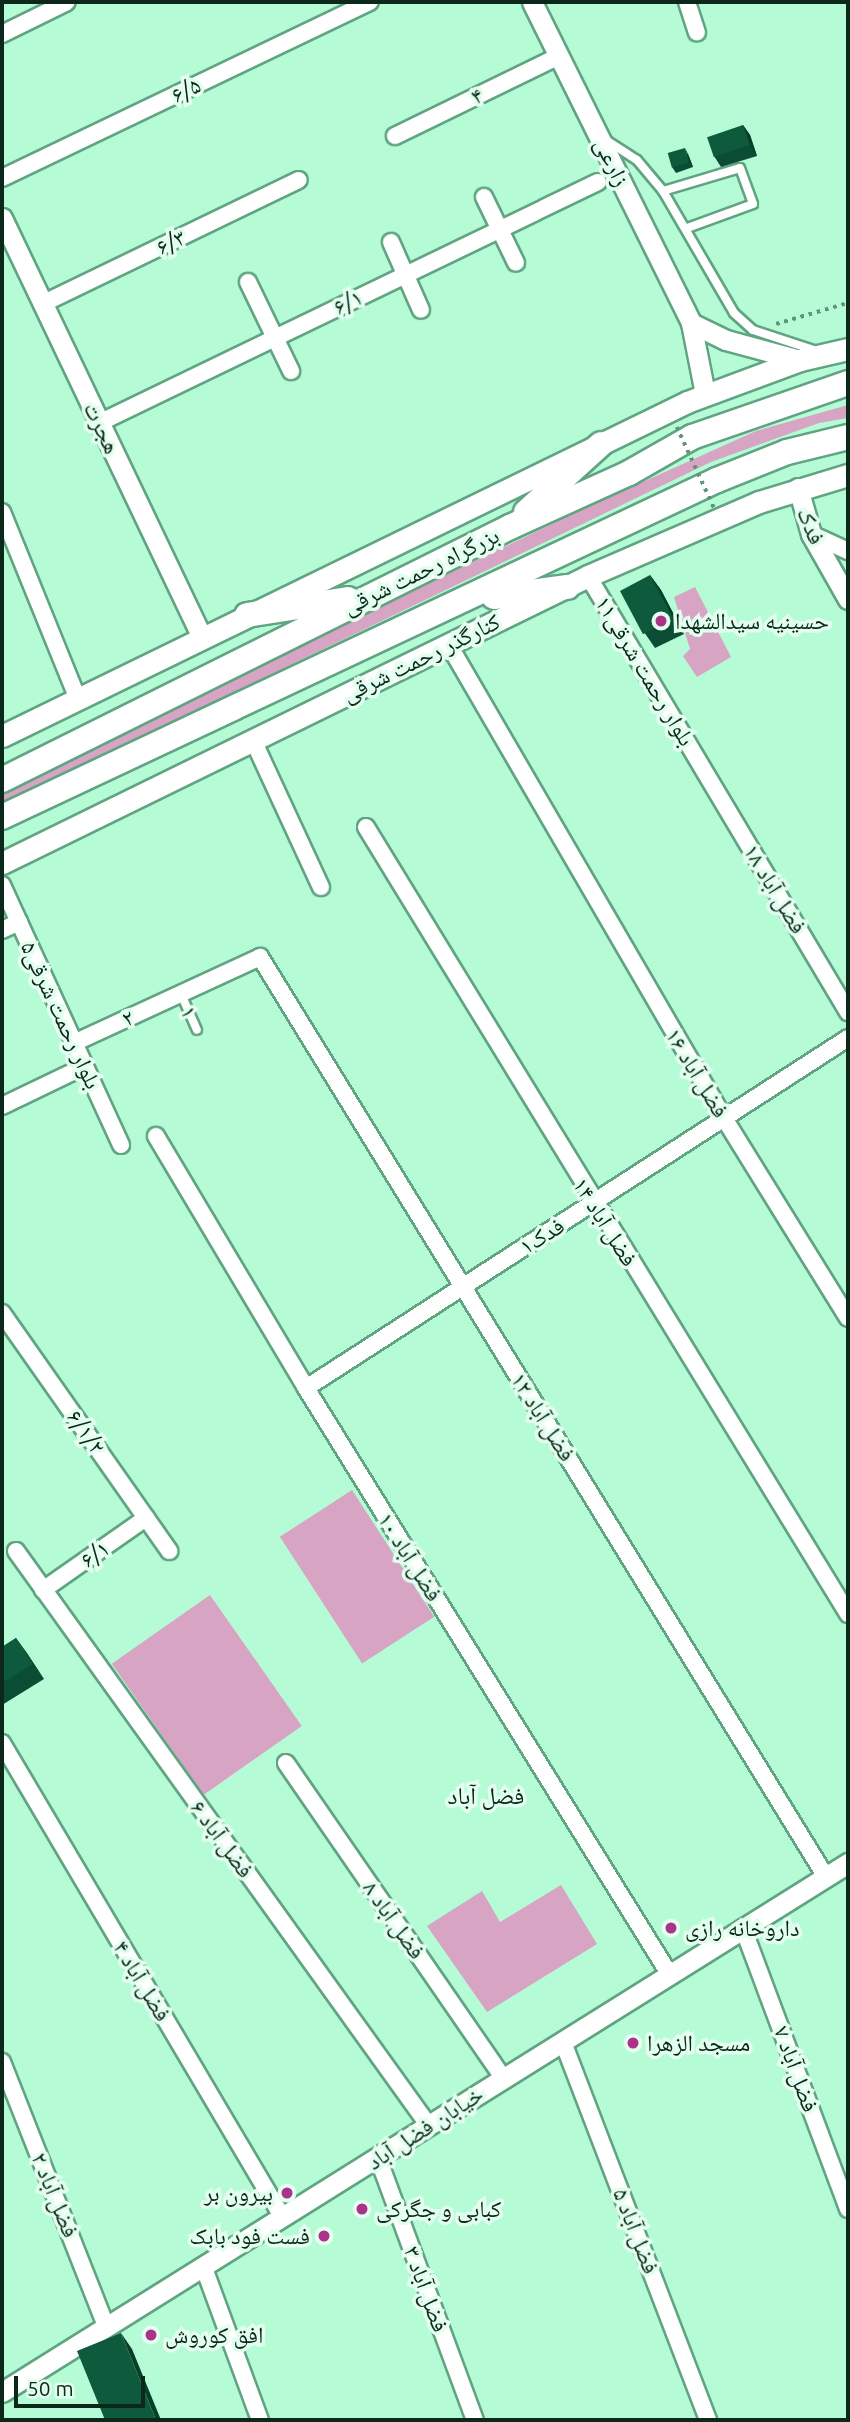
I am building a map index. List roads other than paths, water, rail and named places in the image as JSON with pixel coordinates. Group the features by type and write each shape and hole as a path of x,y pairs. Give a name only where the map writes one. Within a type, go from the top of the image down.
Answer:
{"highway":[{"name":"بزرگراه رحمت شرقی","path":"2,780 373,594 629,473 692,437 848,383"},
{"name":"بزرگراه رحمت شرقی","path":"2,817 472,600 717,480 787,452 848,437"},
{"path":"510,527 601,444"},
{"path":"472,600 578,582"},
{"path":"247,615 373,594"}],"main road":[{"path":"2,736 705,394 800,360 840,351"},
{"name":"کنارگذر رحمت شرقی","path":"2,863 578,582 797,488 848,475"}],"street":[{"path":"2,34 67,2"},
{"name":"۶/۵","path":"2,178 370,2"},
{"name":"زارعی","path":"532,2 691,323 705,394"},
{"path":"687,2 697,32"},
{"name":"۴","path":"395,136 559,56"},
{"name":"۶/۳","path":"43,304 299,180"},
{"name":"۶/۱","path":"99,423 598,182"},
{"path":"484,197 516,263"},
{"name":"هجرت","path":"2,219 202,637"},
{"path":"391,242 421,310"},
{"path":"247,282 291,371"},
{"path":"691,323 726,341 800,360"},
{"name":"فدک","path":"797,488 811,534 848,599"},
{"path":"2,512 78,699"},
{"path":"811,534 848,551"},
{"name":"بلوار رحمت شرقی۱۱","path":"578,582 702,766"},
{"name":"فضل آباد ۱۶","path":"449,645 551,825 724,1118 848,1318"},
{"path":"253,740 321,887"},
{"name":"فضل آباد ۱۸","path":"702,766 848,1012"},
{"name":"فضل آباد ۱۴","path":"366,827 848,1614"},
{"name":"۵بلوار رحمت شرقی","path":"2,885 121,1145"},
{"path":"2,930 19,922"},
{"name":"۲","path":"74,1043 260,957"},
{"name":"فضل آباد ۱۲","path":"260,957 826,1877"},
{"name":"فدک۱","path":"306,1388 848,1038"},
{"path":"2,1106 85,1066"},
{"name":"فضل آباد ۱۰","path":"156,1136 306,1388 670,1975"},
{"name":"۶/۱/۲","path":"2,1313 169,1551"},
{"name":"۶/۱","path":"43,1590 146,1518"},
{"name":"فضل آباد ۶","path":"16,1551 429,2126"},
{"name":"فضل آباد ۴","path":"2,1743 283,2218"},
{"name":"فضل آباد ۸","path":"286,1763 503,2077"},
{"name":"خیابان فضل آباد","path":"2,2392 848,1863"},
{"name":"فضل آباد ۷","path":"743,1928 848,2209"},
{"name":"فضل آباد ۵","path":"563,2042 708,2420"},
{"name":"فضل آباد ۲","path":"2,2062 107,2328"},
{"name":"فضل آباد ۳","path":"378,2158 474,2420"},
{"path":"204,2267 260,2420"}],"lane":[{"path":"601,137 637,160 663,191 687,228 717,287 734,313 753,330 781,343 840,351"},
{"path":"663,191 740,168 752,204 687,228"},
{"name":"۱","path":"181,994 197,1030"}],"place":[{"name":"حسینیه سیدالشهدا","path":"661,621"},
{"name":"داروخانه رازی","path":"671,1928"},
{"name":"مسجد الزهرا","path":"633,2043"},
{"name":"بیرون بر","path":"287,2193"},
{"name":"کبابی و جگرکی","path":"362,2209"},
{"name":"فست فود بابک","path":"324,2236"},
{"name":"افق کوروش","path":"151,2335"}],"district":[{"name":"فضل آباد","path":"486,1796"}]}
